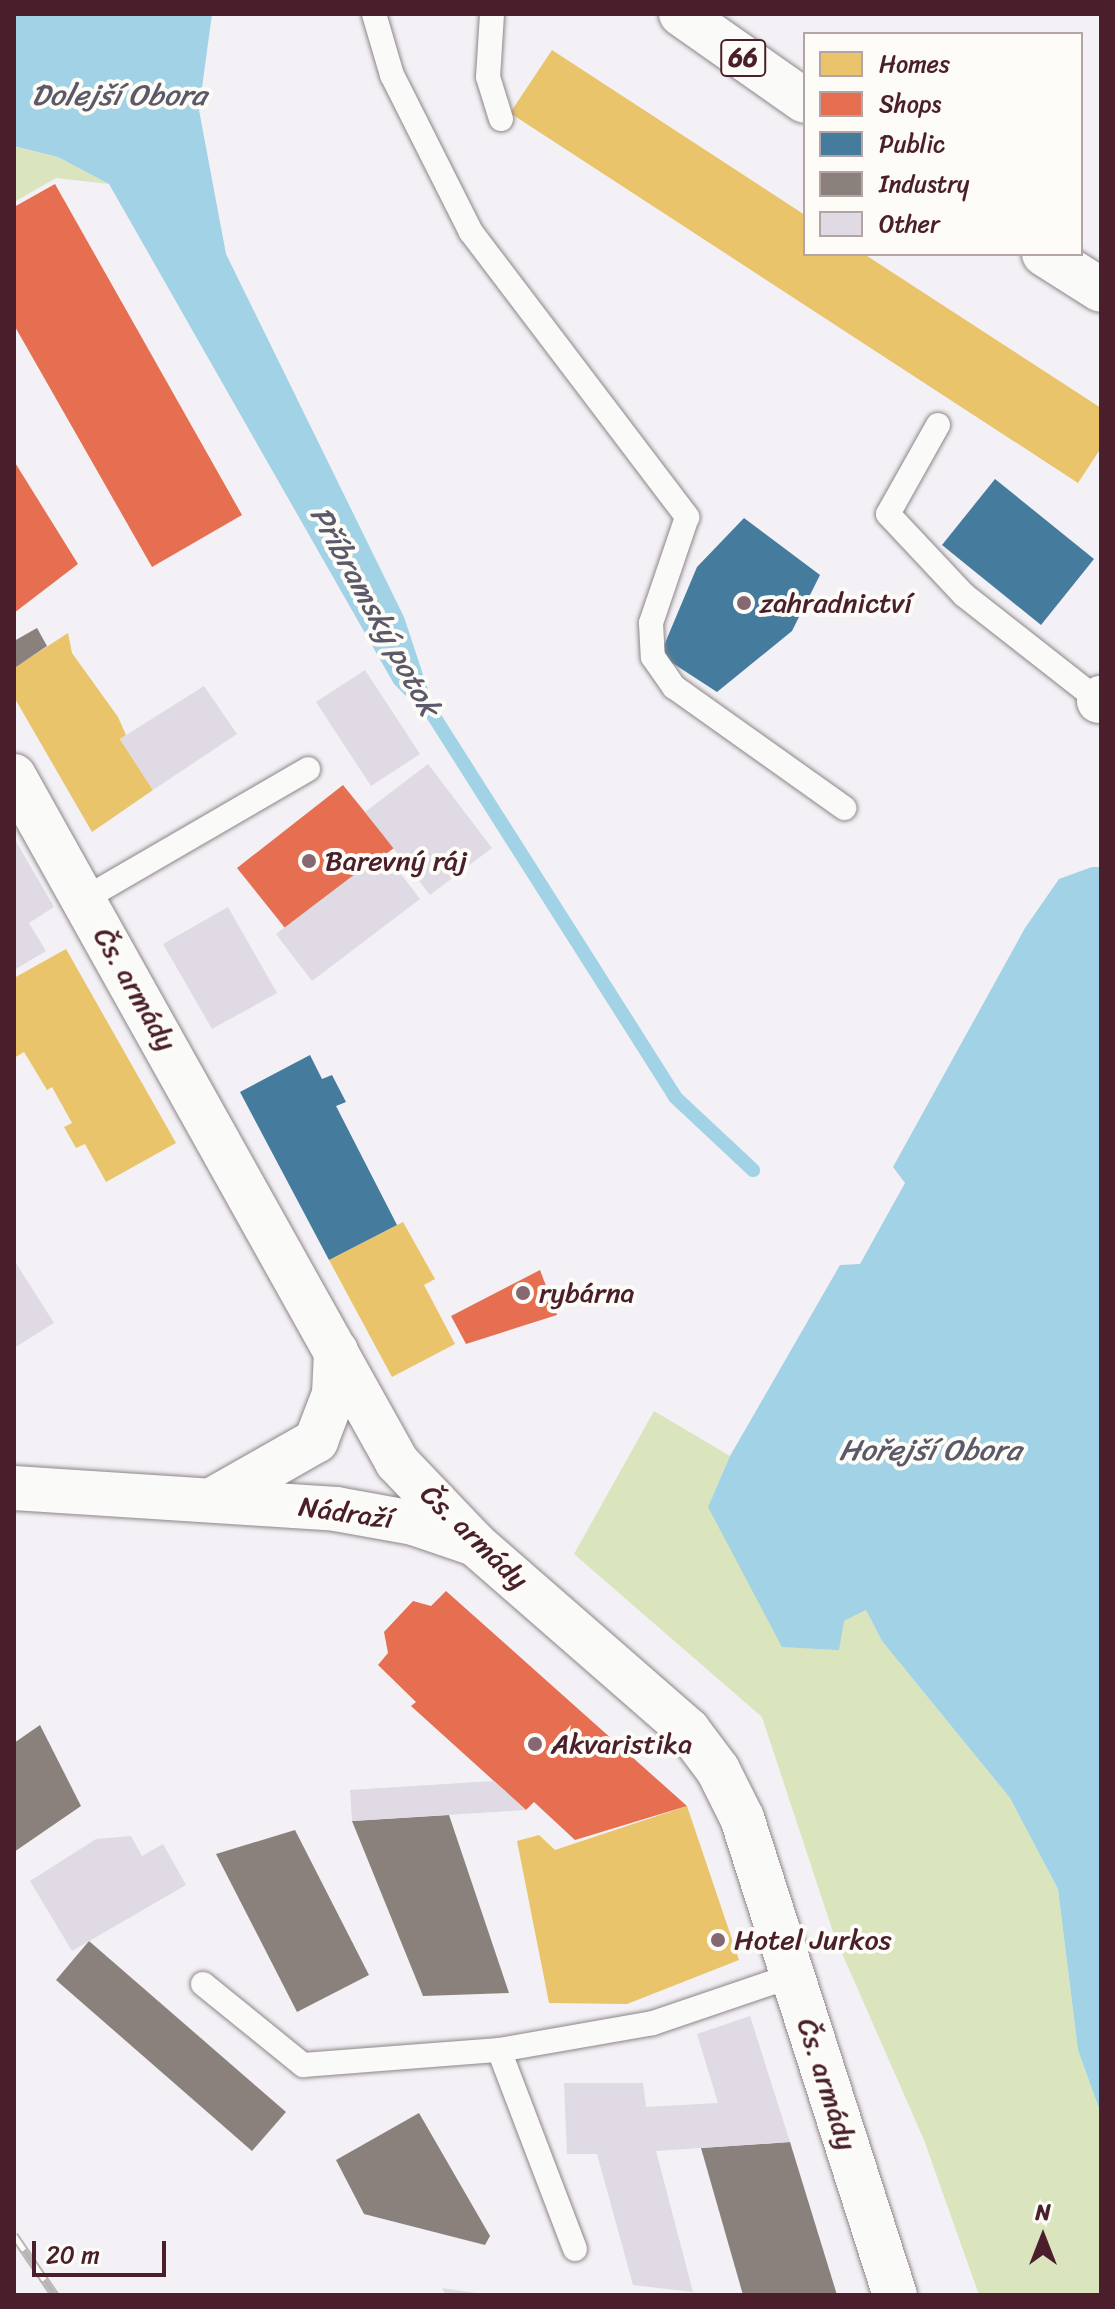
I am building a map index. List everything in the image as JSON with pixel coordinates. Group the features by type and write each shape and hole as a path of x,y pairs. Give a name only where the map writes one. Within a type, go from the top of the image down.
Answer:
{"street":[{"name":"66","path":"681,14 803,100"},
{"path":"1047,256 1101,290"},
{"name":"Čs. armády","path":"14,776 397,1462 475,1544 688,1730 718,1770 742,1818 895,2295"},
{"name":"Nádraží","path":"212,1500 316,1441 334,1394 336,1351"},
{"name":"Nádraží","path":"14,1488 376,1514 475,1544"}],"lane":[{"path":"374,14 392,75 471,232 687,517 651,623 653,657 674,687 844,808"},
{"path":"492,14 488,77 501,119"},
{"path":"938,425 888,514 964,595 1100,700"},
{"path":"84,899 308,769"},
{"path":"203,1984 303,2065 499,2050 653,2023 791,1976"},
{"path":"499,2050 575,2249"}],"green space":[{"path":"14,146 58,157 109,184 56,178 14,202"},
{"path":"654,1411 730,1456 708,1507 844,1621 866,1610 882,1641 1010,1798 1058,1889 1078,2050 1101,2114 1101,2295 979,2295 924,2140 834,1935 762,1717 574,1554"}],"water":[{"name":"Dolejší Obora","path":"14,14 212,14 199,110 226,254 404,617 442,732 394,684 109,184 58,157 14,146"},
{"name":"Hořejší Obora","path":"1092,867 1101,867 1101,2114 1078,2050 1058,1889 1010,1798 882,1641 866,1610 844,1621 839,1650 782,1647 708,1507 730,1456 840,1265 860,1264 905,1183 893,1167 1025,928 1059,879"}],"building: Homes":[{"path":"552,50 803,214 803,256 867,256 1101,408 1101,448 1078,483 510,113"},
{"path":"68,633 72,653 118,717 126,735 120,739 153,790 92,832 14,697 14,668"},
{"path":"66,949 176,1143 106,1182 85,1144 76,1148 64,1127 72,1123 52,1087 47,1090 24,1052 14,1058 14,978"},
{"path":"403,1222 435,1279 424,1285 455,1344 392,1377 329,1260"},
{"path":"687,1806 739,1960 627,2004 549,2003 517,1841 539,1835 555,1850"}],"building: Shops":[{"path":"55,184 242,515 152,567 14,325 14,207"},
{"path":"14,461 78,564 14,613"},
{"name":"Barevný ráj","path":"343,785 394,848 285,928 237,868"},
{"name":"rybárna","path":"540,1270 557,1315 466,1344 451,1316"},
{"name":"Akvaristika","path":"446,1591 687,1806 575,1840 534,1802 526,1810 411,1706 416,1702 378,1665 388,1653 384,1632 413,1601 431,1606"}],"building: Public":[{"path":"995,479 1094,559 1041,625 942,545"},
{"name":"zahradnictví","path":"744,518 820,575 792,631 717,692 660,655 697,567"},
{"path":"310,1055 322,1079 332,1075 346,1102 336,1106 397,1225 329,1260 240,1092"}],"building: Industry":[{"path":"37,628 47,646 16,667 14,641"},
{"path":"40,1725 81,1806 14,1852 14,1743"},
{"path":"449,1815 509,1993 423,1996 352,1821"},
{"path":"295,1830 369,1975 297,2012 216,1854"},
{"path":"89,1941 286,2112 252,2151 56,1980"},
{"path":"419,2113 490,2236 485,2245 364,2214 336,2160"},
{"path":"790,2142 837,2295 743,2295 701,2148"}],"building: Other":[{"path":"365,670 420,754 371,786 316,702"},
{"path":"204,686 237,734 153,790 120,739"},
{"path":"428,764 492,848 430,895 365,812"},
{"path":"14,838 54,907 29,923 46,951 14,970"},
{"path":"384,852 420,899 312,981 276,934"},
{"path":"228,907 277,993 212,1029 163,944"},
{"path":"14,1260 54,1323 14,1348"},
{"path":"494,1781 526,1810 352,1821 350,1790"},
{"path":"131,1836 142,1856 163,1844 186,1885 72,1951 30,1881 96,1839"},
{"path":"750,2016 790,2142 656,2151 693,2292 633,2285 597,2154 567,2154 564,2083 643,2083 646,2107 718,2103 697,2034"},
{"path":"442,2288 476,2293 446,2295"}],"waterway":[{"name":"Příbramský potok","path":"433,715 675,1097 753,1170"}],"railway":[{"path":"14,2235 55,2295"}],"place":[{"name":"zahradnictví","path":"744,603"},
{"name":"Barevný ráj","path":"309,861"},
{"name":"rybárna","path":"523,1293"},
{"name":"Akvaristika","path":"535,1744"},
{"name":"Hotel Jurkos","path":"718,1940"}]}
